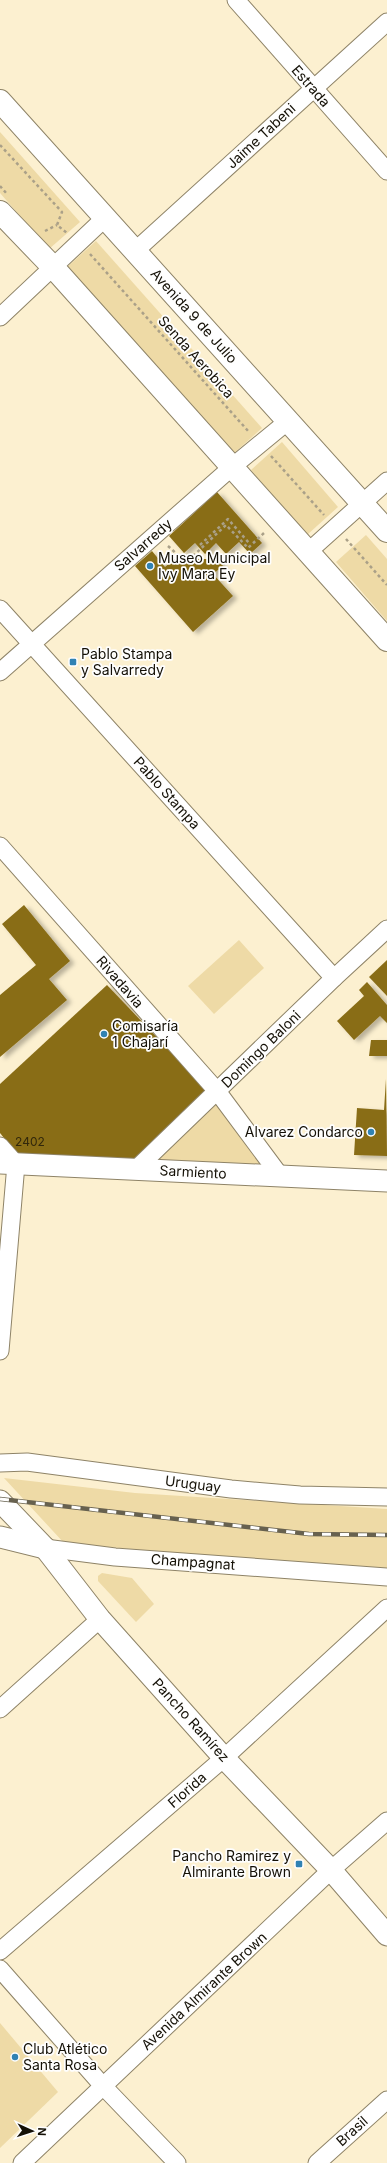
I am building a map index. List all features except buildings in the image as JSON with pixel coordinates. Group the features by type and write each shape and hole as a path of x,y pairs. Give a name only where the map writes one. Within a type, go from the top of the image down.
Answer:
{"main road":[{"name":"Avenida 9 de Julio","path":"0,100 387,531"},
{"path":"0,212 53,267 387,640"}],"street":[{"name":"Estrada","path":"236,0 387,171"},
{"name":"Jaime Tabeni","path":"135,251 387,22"},
{"path":"0,317 106,217"},
{"name":"Salvarredy","path":"0,672 232,467 288,421"},
{"path":"308,552 387,481"},
{"name":"Pablo Stampa","path":"0,609 334,978"},
{"name":"Rivadavia","path":"0,846 217,1091 281,1177"},
{"name":"Domingo Baloni","path":"135,1170 334,978 387,929"},
{"path":"0,1146 8,1164 0,1351"},
{"name":"Sarmiento","path":"8,1164 387,1181"},
{"name":"Uruguay","path":"0,1463 27,1462 239,1489 300,1495 387,1497"},
{"name":"Pancho Ramírez","path":"0,1501 45,1548 100,1619 224,1758 331,1870 387,1935"},
{"name":"Champagnat","path":"0,1537 45,1548 114,1557 387,1577"},
{"name":"Florida","path":"0,1951 224,1758 387,1608"},
{"path":"0,1709 100,1619"},
{"name":"Avenida Almirante Brown","path":"22,2163 331,1870 387,1821"},
{"path":"0,1969 103,2086 177,2163"},
{"name":"Brasil","path":"317,2163 387,2100"}],"path":[{"name":"Senda Aerobica","path":"0,145 62,212 57,225 79,242 387,585"},
{"path":"200,545 228,519 249,543"},
{"path":"192,556 226,525 248,548 258,539"},
{"path":"219,527 223,531"},
{"path":"156,534 178,556 192,556 196,559"}],"shaded area":[{"path":"0,132 80,222 49,249 0,193"},
{"path":"96,241 262,428 232,455 66,268"},
{"path":"282,442 338,507 307,535 251,470"},
{"path":"366,535 387,559 387,621 336,562"},
{"path":"239,940 264,968 214,1014 188,986"},
{"path":"216,1097 274,1173 143,1167"},
{"path":"4,1478 135,1493 387,1509 387,1568 341,1568 64,1543"},
{"path":"102,1573 132,1578 154,1604 136,1622 98,1581 98,1576"},
{"name":"Club Atlético Santa Rosa","path":"0,2023 58,2092 0,2148"}],"railway":[{"path":"0,1499 309,1534 387,1535"}],"place":[{"name":"Museo Municipal Ivy Mara Ey","path":"150,566"},
{"name":"Pablo Stampa y Salvarredy","path":"73,662"},
{"name":"Comisaría 1 Chajarí","path":"104,1034"},
{"name":"Alvarez Condarco","path":"371,1132"},
{"name":"Pancho Ramirez y Almirante Brown","path":"299,1864"},
{"name":"Club Atlético Santa Rosa","path":"15,2057"}]}
